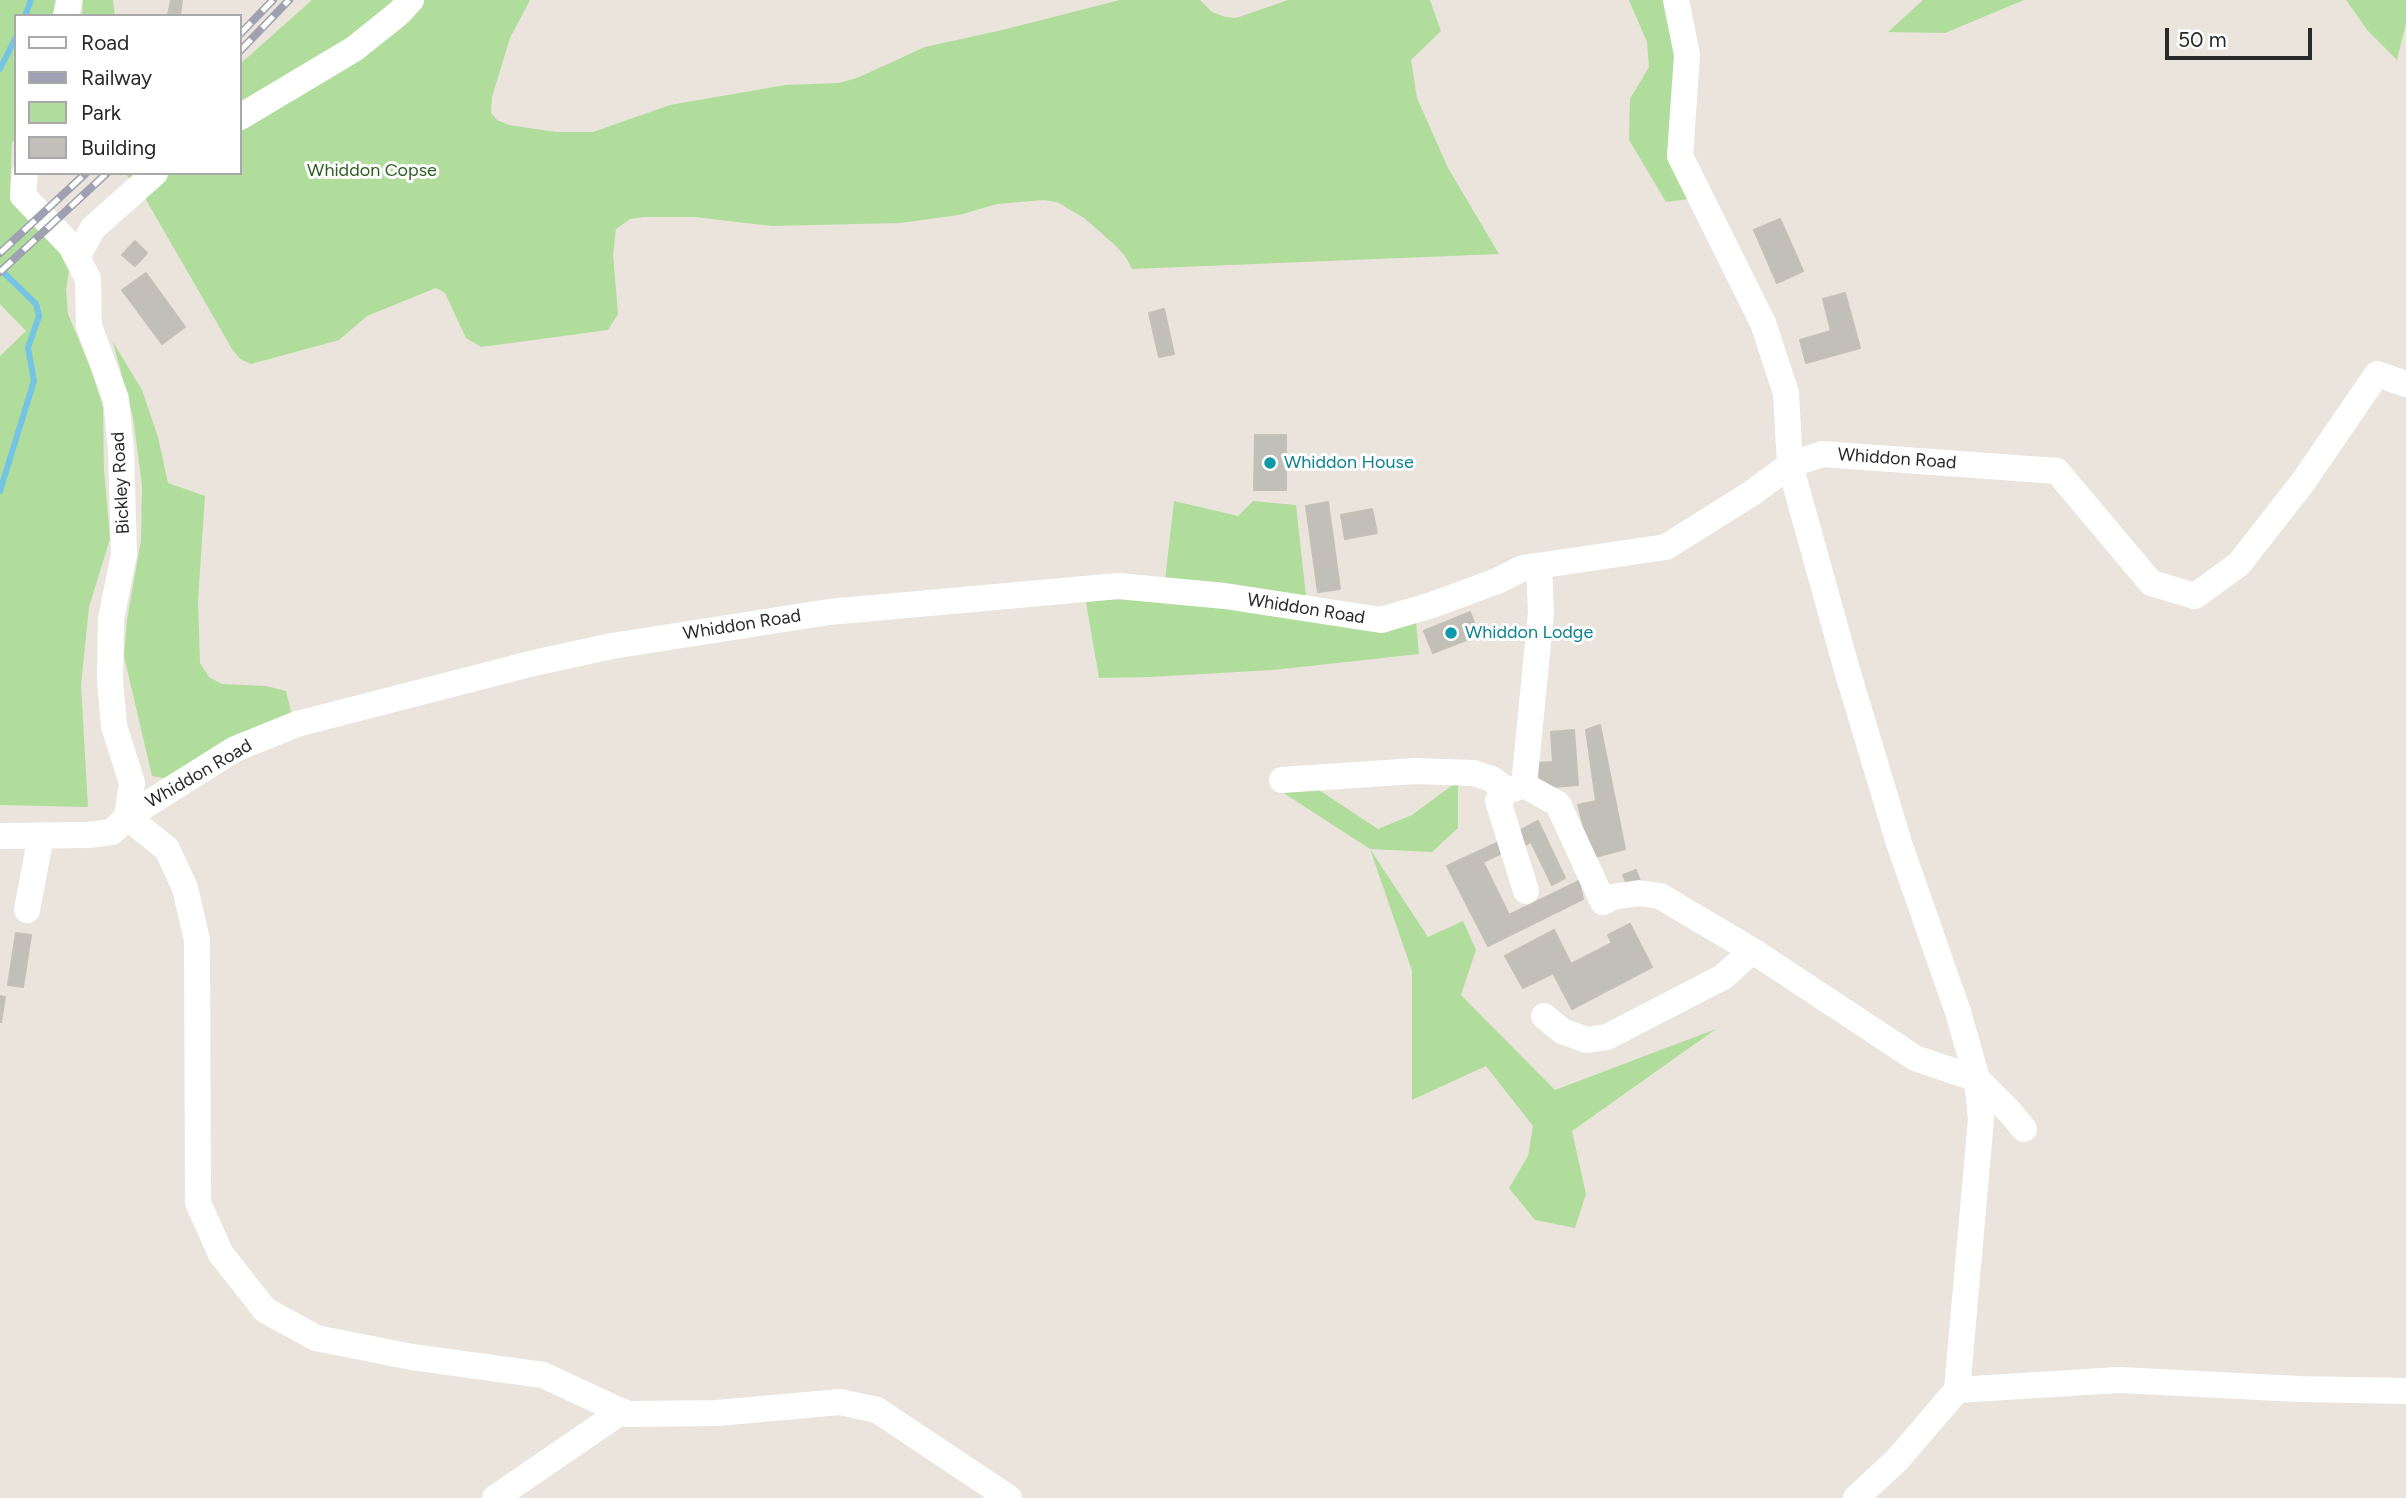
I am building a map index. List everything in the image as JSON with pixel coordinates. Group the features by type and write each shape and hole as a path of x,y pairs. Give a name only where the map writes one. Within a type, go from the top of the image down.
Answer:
{"street":[{"path":"242,116 354,49 411,0"},
{"path":"1676,0 1687,55 1680,156 1763,323 1786,393 1790,465 1847,670 1899,843 1958,1012 1977,1079 1981,1119 1957,1390 1897,1460 1856,1498"},
{"name":"Bickley Road","path":"25,175 23,196 71,246 88,279 89,326 116,399 121,449 124,554 111,619 110,681 114,726 132,783 127,817"},
{"path":"77,257 93,228 153,175"},
{"name":"Whiddon Road","path":"0,836 88,835 111,832 127,817 235,749 297,724 534,663 612,646 829,612 1118,586 1225,596 1381,620 1446,600 1523,568 1666,547 1752,493 1790,465 1822,454 2057,471 2151,583 2195,596 2239,564 2302,482 2377,374 2406,384"},
{"path":"1526,891 1498,801 1515,788 1541,613 1539,567"},
{"path":"1282,780 1415,771 1474,773 1558,804 1603,902 1613,897 1639,893 1660,896 1752,951 1915,1058 1977,1079 2024,1129"},
{"path":"127,817 167,849 185,888 197,940 198,1203 221,1254 265,1310 316,1338 412,1357 543,1375 627,1414 717,1413 840,1402 877,1410 1009,1498"},
{"path":"27,910 40,835"},
{"path":"1544,1016 1562,1031 1587,1040 1607,1037 1723,977 1752,951"},
{"path":"1957,1390 2119,1380 2406,1391"},
{"path":"495,1498 622,1411"}],"green space":[{"path":"0,0 59,0 57,14 14,14 14,140 10,190 18,207 59,247 70,265 66,290 68,314 103,407 104,469 110,539 89,607 81,685 88,807 0,805 0,356 26,331 0,304"},
{"path":"83,0 113,0 115,14 82,14"},
{"name":"Whiddon Copse","path":"312,0 530,0 510,38 492,97 491,113 497,120 509,125 556,132 593,132 670,105 785,85 839,83 857,78 925,47 1120,0 1200,0 1212,12 1236,18 1288,0 1430,0 1441,31 1411,60 1417,98 1448,168 1499,254 1132,269 1115,245 1084,218 1057,202 1044,200 997,204 959,215 900,223 772,226 694,217 644,217 630,219 616,229 613,254 618,314 608,330 481,347 466,338 445,293 436,288 367,316 339,340 251,364 240,359 232,349 145,198 127,175 242,175 242,62"},
{"path":"1629,0 1669,0 1679,68 1667,153 1688,199 1666,202 1629,140 1630,99 1649,67 1647,42"},
{"path":"1923,0 2024,0 1945,33 1888,32"},
{"path":"2346,0 2406,0 2406,23 2397,60 2368,31"},
{"path":"113,342 142,390 158,437 168,483 205,496 198,601 200,663 209,677 222,684 266,686 286,691 292,716 226,740 164,778 152,776 124,656 127,620 141,540 142,485 133,417"},
{"path":"1174,501 1238,516 1253,501 1296,505 1306,596 1165,580"},
{"path":"1147,596 1416,622 1419,654 1273,670 1099,678 1086,602"},
{"path":"1458,781 1458,828 1432,852 1370,849 1282,792 1316,788 1378,829 1412,815"},
{"path":"1370,849 1428,937 1463,921 1476,950 1461,995 1555,1090 1716,1029 1572,1131 1586,1194 1575,1228 1535,1220 1509,1188 1528,1156 1533,1126 1486,1066 1412,1100 1412,971"}],"building":[{"path":"171,0 182,0 180,14 168,14"},
{"path":"1780,219 1803,271 1777,283 1754,230"},
{"path":"135,241 147,253 135,266 122,255"},
{"path":"146,273 185,327 162,344 122,290"},
{"path":"1845,293 1860,348 1806,363 1800,340 1831,331 1823,299"},
{"path":"1164,309 1174,354 1159,357 1149,313"},
{"name":"Whiddon House","path":"1255,435 1286,435 1286,490 1254,490"},
{"path":"1328,502 1340,589 1318,592 1306,506"},
{"path":"1372,509 1377,533 1345,539 1341,515"},
{"name":"Whiddon Lodge","path":"1470,612 1479,635 1433,653 1424,631"},
{"path":"1600,725 1625,849 1592,858 1578,805 1596,801 1586,730"},
{"path":"1574,730 1578,785 1540,788 1538,763 1553,762 1551,732"},
{"path":"1538,821 1565,878 1552,885 1531,842 1524,846 1517,832"},
{"path":"1501,841 1504,852 1483,862 1509,915 1579,881 1583,899 1488,946 1447,866"},
{"path":"1636,870 1640,881 1628,886 1623,875"},
{"path":"1630,924 1652,967 1572,1009 1553,973 1523,988 1505,956 1554,930 1571,964 1612,943 1608,935"},
{"path":"16,933 31,935 23,987 8,985"},
{"path":"0,996 5,997 1,1022 0,1022"}],"waterway":[{"path":"26,14 31,0"},
{"path":"0,69 14,41"},
{"path":"0,269 36,304 39,316 28,348 34,381 0,491"}],"railway":[{"path":"242,32 273,0"},
{"path":"242,49 289,0"},
{"path":"0,253 84,175"},
{"path":"0,272 105,175"}],"place":[{"name":"Whiddon House","path":"1270,463"},
{"name":"Whiddon Lodge","path":"1451,633"}]}
